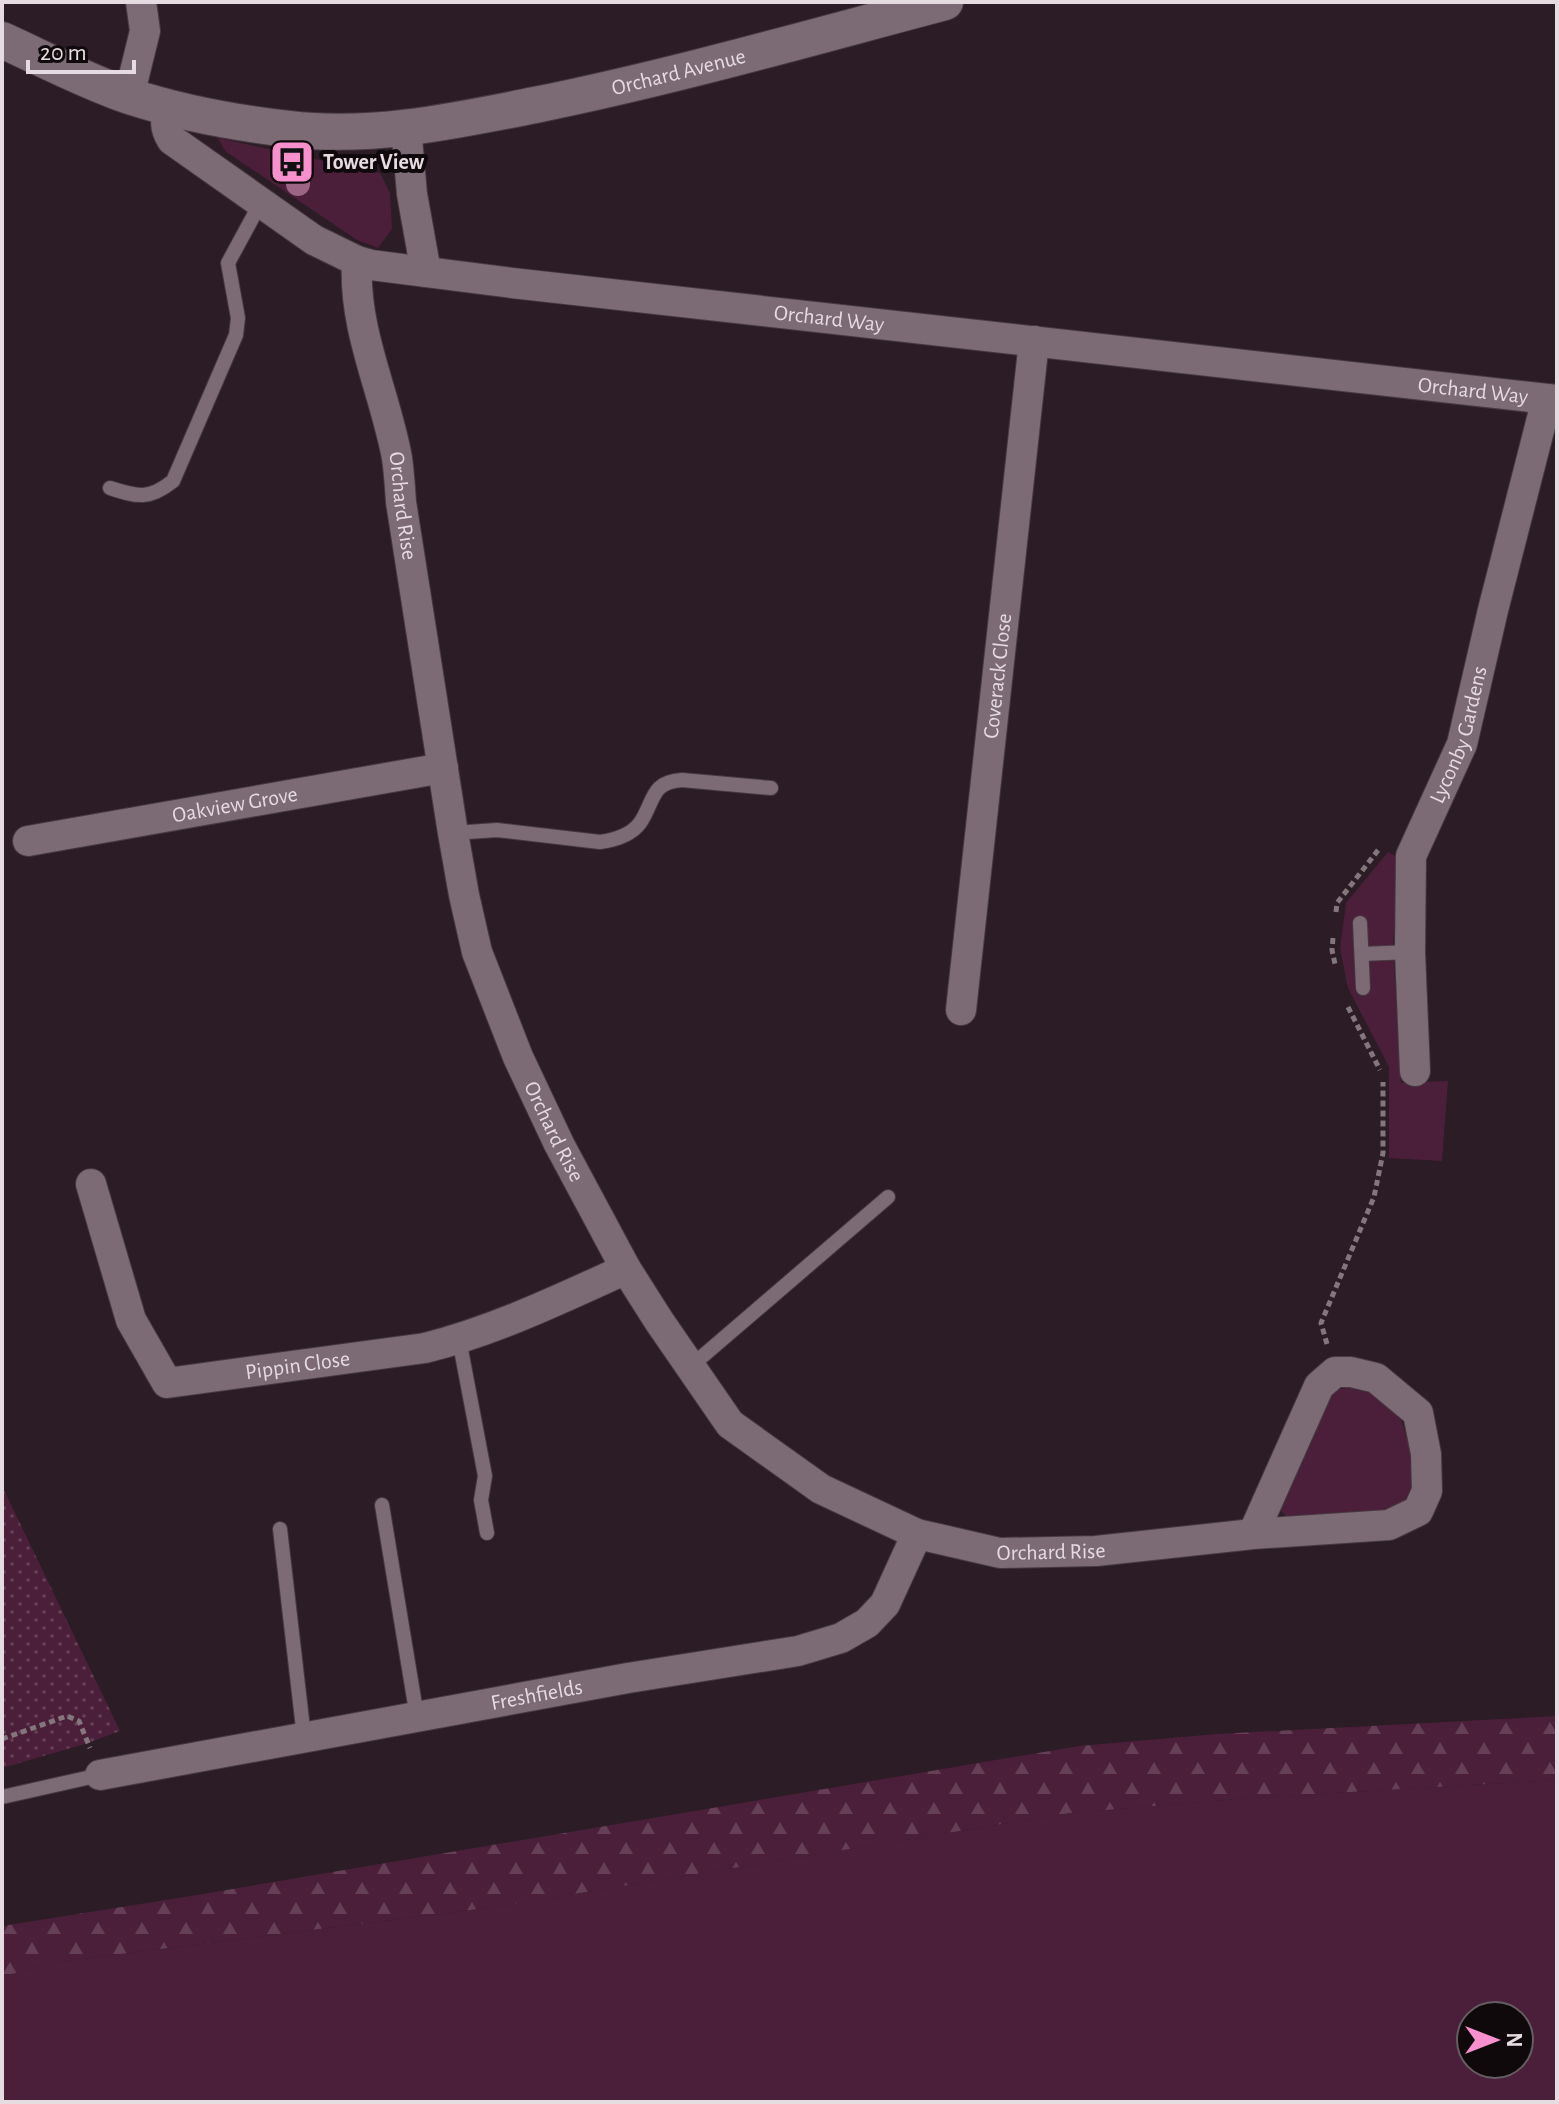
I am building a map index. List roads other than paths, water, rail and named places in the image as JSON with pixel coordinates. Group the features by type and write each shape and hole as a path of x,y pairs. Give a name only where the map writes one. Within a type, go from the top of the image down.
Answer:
{"street":[{"path":"129,96 145,31 141,2"},
{"name":"Orchard Avenue","path":"2,40 129,96 170,107 291,129 362,131 506,111 595,93 945,2"},
{"name":"Orchard Way","path":"170,107 165,121 172,140 314,240 357,261 426,272 1552,400"},
{"path":"406,127 412,194 426,272"},
{"name":"Orchard Rise","path":"357,261 355,283 369,360 397,459 401,502 453,833 477,952 518,1057 559,1144 626,1269 689,1367 730,1424 821,1489 917,1534 1000,1553 1096,1551 1253,1534 1389,1525 1418,1511 1427,1491 1426,1454 1418,1413 1376,1378 1335,1372 1319,1386 1253,1534"},
{"name":"Coverack Close","path":"961,1010 1034,341"},
{"name":"Lyconby Gardens","path":"1415,1071 1410,952 1411,856 1462,744 1493,610 1552,400"},
{"name":"Oakview Grove","path":"28,841 443,768"},
{"name":"Pippin Close","path":"91,1184 131,1320 167,1383 425,1348 513,1320 626,1269"},
{"name":"Freshfields","path":"100,1775 628,1678 798,1651 841,1638 867,1623 885,1604 917,1534"}],"lane":[{"path":"110,488 145,496 159,492 173,481 236,335 238,318 228,263 261,202"},
{"path":"453,833 497,830 600,842 627,834 639,825 656,790 672,781 771,788"},
{"path":"1360,923 1363,988"},
{"path":"1362,954 1410,952"},
{"path":"689,1367 888,1197"},
{"path":"459,1339 485,1476 481,1500 487,1533"},
{"path":"382,1505 417,1717"},
{"path":"280,1529 304,1737"},
{"path":"2,1797 100,1775"}],"place":[{"name":"Tower View","path":"292,162"}]}
